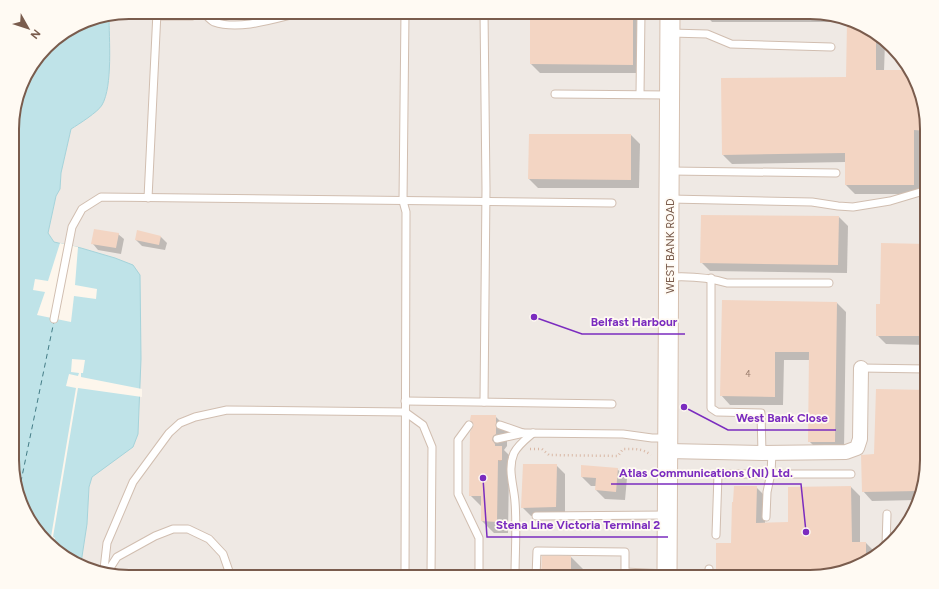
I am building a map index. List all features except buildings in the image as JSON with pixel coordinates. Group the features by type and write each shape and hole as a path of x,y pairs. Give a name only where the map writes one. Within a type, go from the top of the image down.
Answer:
{"street":[{"name":"WEST BANK ROAD","path":"667,570 668,515 662,448 670,278 670,19"},
{"path":"662,448 767,453 846,452 857,448 860,439 861,368"}],"lane":[{"path":"148,198 158,19"},
{"path":"210,19 213,22 235,25 273,19"},
{"path":"405,19 403,201 406,212 405,570"},
{"path":"484,19 486,202 484,402"},
{"path":"640,94 641,19"},
{"path":"670,33 707,34 730,44 831,47"},
{"path":"555,94 670,95"},
{"path":"670,171 836,173"},
{"path":"670,199 812,202 853,207 890,201 920,192"},
{"path":"54,319 72,227 82,210 101,197 612,203"},
{"path":"670,278 711,278 727,283 829,284"},
{"path":"711,278 711,408 717,412 761,413 771,473 767,492 766,517"},
{"path":"861,368 920,369"},
{"path":"405,401 612,404"},
{"path":"104,567 107,543 133,482 169,433 180,423 195,417 227,410 405,412 423,425 432,447 431,570"},
{"path":"469,425 458,440 458,494 479,538 479,570"},
{"path":"500,425 524,433"},
{"path":"497,439 524,433 623,434 652,438 662,448"},
{"path":"515,570 515,503 512,481 512,462 514,454 519,446 533,433"},
{"path":"458,440 468,439"},
{"path":"716,535 718,474 851,474"},
{"path":"886,539 887,514"},
{"path":"536,516 668,515"},
{"path":"110,568 117,557 173,528 188,529 209,539 223,554 229,570"},
{"path":"536,570 537,551 625,552 625,570"}],"path":[{"path":"526,451 529,449 542,449 549,455 618,456 623,449 640,449 646,451 662,448"}],"shaded area":[{"path":"129,19 810,19 838,23 859,30 888,51 905,74 912,87 920,122 920,467 918,481 909,509 888,538 865,555 852,562 817,570 129,570 101,566 82,560 87,524 89,487 92,477 105,467 60,243 54,242 48,233 56,196 60,189 61,173 71,129 86,119 102,105 109,77 109,21"}],"water":[{"path":"109,21 110,62 108,86 105,97 102,105 97,111 71,129 61,173 60,189 56,196 48,233 54,242 81,248 133,265 140,275 141,359 138,434 133,447 92,477 89,487 87,524 82,560 57,543 42,527 27,502 20,474 19,129 20,115 27,87 42,62 51,51 80,30"}],"pier":[{"path":"60,243 78,247 75,285 97,289 96,299 74,296 71,322 37,315 45,292 33,290 35,279 48,281"},
{"path":"72,359 85,360 81,377 142,389 142,397 78,388 53,537 55,538 54,541 50,537 76,388 66,386 69,374 78,376 79,373 71,372"}],"ferry route":[{"path":"21,480 54,321"}],"place":[{"name":"Belfast Harbour","path":"534,317"},
{"name":"West Bank Close","path":"684,407"},
{"name":"Stena Line Victoria Terminal 2","path":"483,478"},
{"name":"Atlas Communications (NI) Ltd.","path":"806,532"}]}
